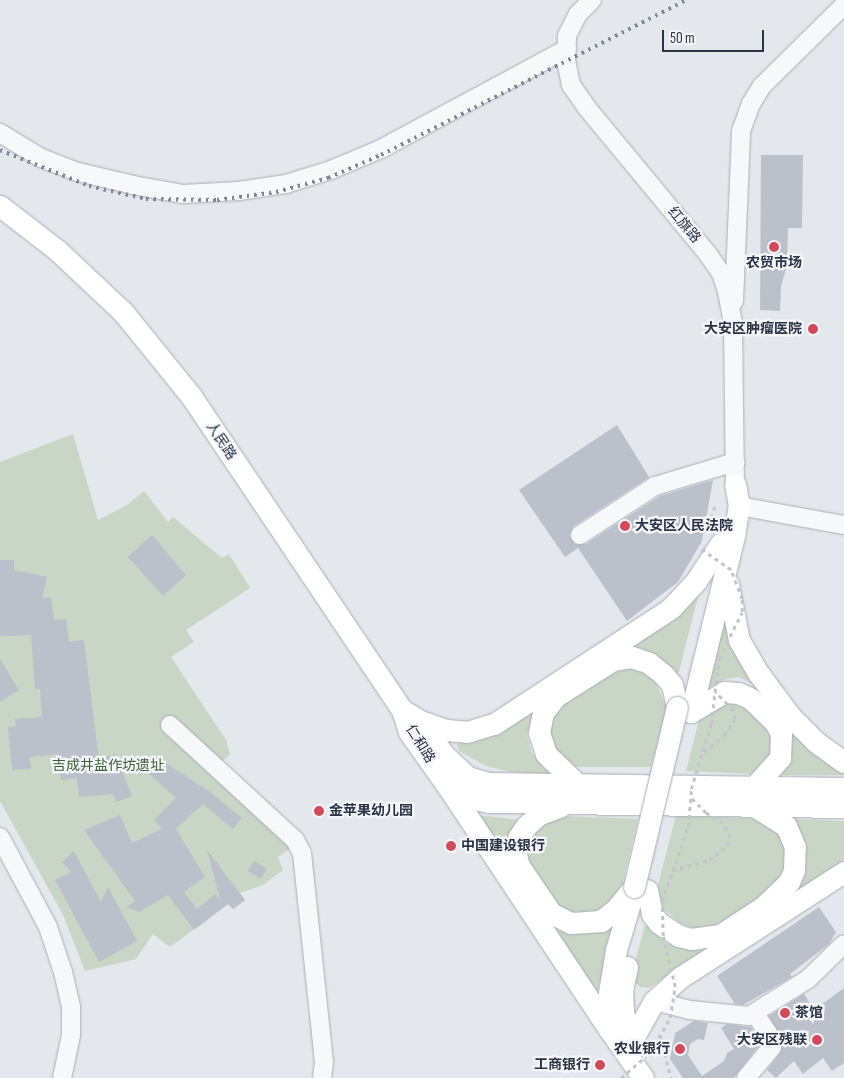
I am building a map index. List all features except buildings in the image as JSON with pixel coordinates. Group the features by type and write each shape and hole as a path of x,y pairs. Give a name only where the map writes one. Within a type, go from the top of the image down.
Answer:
{"main road":[{"name":"人民路","path":"0,206 57,250 123,312 191,396 411,716"},
{"path":"684,709 726,573 739,506 735,484"},
{"path":"643,1078 632,1050 623,1012 622,990 641,888 735,484"},
{"path":"411,716 446,730 467,732 494,724 671,608 696,581 721,543"},
{"path":"726,573 739,640 759,674 790,716 816,742 844,762"},
{"path":"641,888 601,921 572,923 551,913 520,866 516,855 518,838 538,815 573,792 546,754 539,733 544,713 556,696 613,660 632,657 649,663 672,684 684,709"},
{"path":"641,888 652,914 659,922 679,936 691,939 720,935 763,907 789,882 794,870 795,847 786,826 754,796 780,758 781,733 774,721 750,698 738,693 724,692 684,709"},
{"name":"仁和路","path":"411,716 408,732 448,787 470,798 489,802 573,792"},
{"name":"仁和路","path":"411,716 444,755 468,777 488,783 573,792 754,796 844,806"},
{"path":"448,787 609,1029 632,1050"},
{"name":"仁和路","path":"754,796 844,788"},
{"path":"632,1050 654,1001 681,977 844,872"},
{"path":"609,1029 606,1011 607,989 641,888"}],"street":[{"name":"红旗路","path":"592,0 578,14 567,36 571,85 586,108 721,273 733,324 735,484"},
{"path":"733,324 741,132 751,104 762,86 844,5"},
{"path":"0,132 41,158 78,172 133,186 182,194 276,186 331,170 381,149 567,49"},
{"path":"580,535 655,486 735,462"},
{"path":"739,506 844,525"},
{"path":"170,725 295,840 302,853 324,1062 322,1078"},
{"path":"0,838 48,927 64,972 71,1008 71,1035 62,1078"},
{"path":"654,1001 740,1018 755,1014 808,979 844,944"},
{"path":"746,1078 772,1047 768,1033 755,1014"}],"path":[{"path":"621,1078 644,1060 661,1038 670,1018 675,996 661,915 672,870 686,832 690,797 715,692 719,658 723,645 738,625 742,599 731,570 699,548 715,506"},
{"path":"702,752 724,735 735,719 733,710 715,692"},
{"path":"672,870 709,860 727,846 730,837 723,823 706,813 690,797"},
{"path":"661,1038 672,1078"}],"green space":[{"name":"吉成井盐作坊遗址","path":"73,434 98,520 127,505 144,491 168,522 173,517 222,558 229,554 250,588 186,630 194,642 171,657 226,740 230,754 217,767 291,848 278,857 283,870 263,885 240,893 245,900 233,909 228,904 170,947 153,934 136,959 85,971 63,915 0,801 0,462"},
{"path":"699,593 678,675 666,663 651,654 621,649 672,616"},
{"path":"724,621 739,657 756,686 739,677 726,679 708,688"},
{"path":"629,669 642,672 655,681 667,709 651,767 573,767 559,755 550,738 550,724 556,710 567,699 613,672"},
{"path":"721,699 743,701 771,731 771,757 752,774 686,771 700,716"},
{"path":"535,703 527,736 532,753 550,775 511,772 486,766 459,751 457,745 466,739"},
{"path":"786,725 844,773 844,775 779,775 789,759 792,746"},
{"path":"477,815 520,820 508,835 505,857"},
{"path":"676,815 750,818 771,824 785,844 784,871 769,890 717,926 693,928 681,924 660,906 656,893"},
{"path":"561,816 638,819 622,886 603,908 587,914 562,911 527,861 533,833 544,822"},
{"path":"793,819 844,821 844,863 796,892 800,883"},
{"path":"615,923 597,992 555,930 584,934 597,932"},
{"path":"645,925 666,943 704,951 649,988 640,987 634,982 634,966"}],"railway":[{"path":"0,150 89,186 146,199 217,200 276,192 328,178 381,155 687,0"}],"place":[{"name":"农贸市场","path":"774,247"},
{"name":"大安区肿瘤医院","path":"813,329"},
{"name":"大安区人民法院","path":"625,526"},
{"name":"金苹果幼儿园","path":"319,811"},
{"name":"中国建设银行","path":"451,846"},
{"name":"茶馆","path":"785,1013"},
{"name":"大安区残联","path":"817,1040"},
{"name":"农业银行","path":"680,1049"},
{"name":"工商银行","path":"600,1065"}]}
